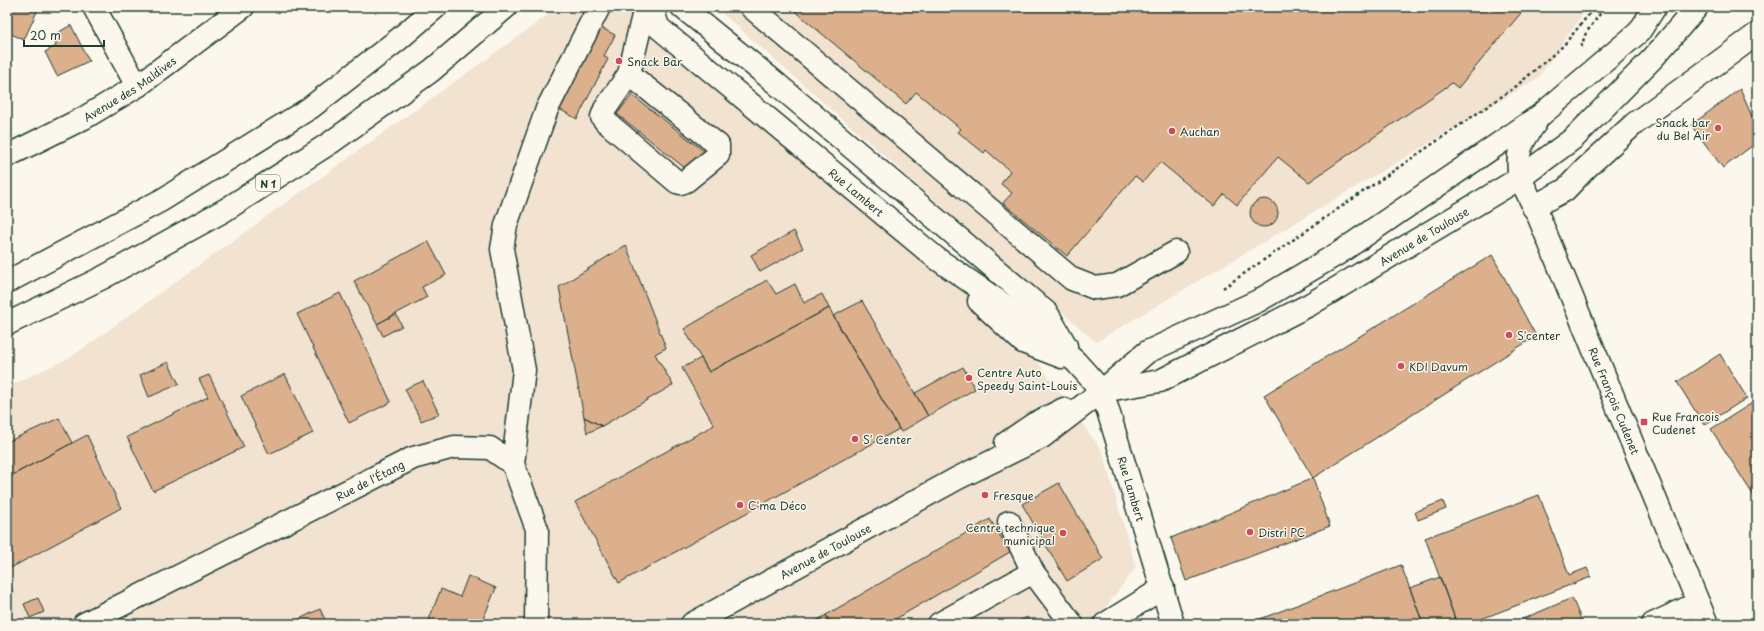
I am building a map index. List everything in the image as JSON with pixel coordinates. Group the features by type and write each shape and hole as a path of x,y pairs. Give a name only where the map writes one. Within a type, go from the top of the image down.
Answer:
{"main road":[{"path":"94,7 131,75 139,85"},
{"name":"Avenue des Maldives","path":"7,156 84,118 139,85 243,7"},
{"path":"7,282 162,200 310,108 399,39 436,7"},
{"name":"N 1","path":"7,324 102,278 225,210 330,143 431,71 506,7"},
{"path":"536,624 537,529 513,464 524,370 502,249 506,225 547,109 599,7"},
{"path":"629,74 718,145 718,155 686,181 682,183 677,182 602,117 605,109 629,74 645,7"},
{"name":"Rue Lambert","path":"652,7 658,27 936,258 1036,327 1076,362 1102,391 1173,624"},
{"name":"Rue Lambert","path":"682,7 777,84 1047,313 1076,362"},
{"path":"751,7 1072,279 1095,288 1117,284 1176,252"},
{"name":"Avenue de Toulouse","path":"692,624 958,478 1042,437 1102,391 1146,352 1258,301 1338,253 1542,114 1639,32 1655,7"},
{"name":"Avenue de Toulouse","path":"1102,391 1160,380 1288,316 1309,305 1520,178 1574,138 1653,58 1697,7"},
{"path":"1533,207 1565,190 1586,168 1634,124 1757,34"},
{"name":"Rue François Cudenet","path":"1542,114 1521,143 1517,164 1520,178 1707,624"},
{"name":"Rue de l'Étang","path":"84,624 413,458 454,446 490,448 513,464"},
{"path":"1009,522 1033,572 1072,624"},
{"path":"939,624 1033,572"},
{"path":"1105,624 1163,588"},
{"path":"1652,624 1698,603"}],"path":[{"path":"1222,288 1514,88 1563,46 1595,7"}],"shaded area":[{"path":"559,7 629,7 1014,329 1102,451 1136,567 1093,624 7,624 7,387 71,357"},
{"name":"Auchan","path":"715,7 1588,7 1538,78 1096,342"}],"building":[{"path":"7,7 39,7 24,40 7,32"},
{"name":"Auchan","path":"790,7 1526,7 1458,88 1452,83 1309,182 1278,157 1237,205 1224,194 1214,206 1160,162 1143,182 1135,176 1067,256 1003,203 1012,193 1001,184 1010,171 986,150 984,153 958,132 961,129 916,92 906,104"},
{"path":"71,25 89,61 57,76 45,52 56,46 54,35"},
{"path":"596,25 615,35 604,56 608,59 577,119 554,106"},
{"path":"1740,89 1757,128 1757,142 1723,168 1691,125"},
{"path":"632,95 705,152 690,172 617,114"},
{"path":"1264,199 1274,203 1278,213 1274,223 1264,227 1254,223 1250,213 1254,203"},
{"path":"794,231 803,248 760,272 751,255"},
{"path":"428,241 446,275 422,287 427,297 377,324 354,281"},
{"path":"626,245 666,348 655,354 673,385 602,426 584,417 559,287"},
{"name":"KDI Davum","path":"1492,255 1536,336 1313,478 1264,395"},
{"path":"767,280 776,294 795,284 804,303 822,294 829,308 709,372 684,329"},
{"path":"340,293 391,402 349,423 297,314"},
{"path":"862,301 928,416 901,432 833,316"},
{"path":"829,308 899,429 619,583 575,502 714,425 682,368 701,358 709,372"},
{"path":"396,314 402,326 383,336 377,324"},
{"path":"1720,354 1747,398 1704,425 1677,382"},
{"path":"168,362 179,384 149,397 140,375"},
{"path":"963,367 975,389 928,416 915,393"},
{"path":"285,374 313,433 269,454 241,396"},
{"path":"209,375 244,447 153,491 127,437 208,397 199,379"},
{"path":"423,381 439,414 421,421 405,389"},
{"path":"1757,400 1757,501 1711,429"},
{"path":"584,417 602,426 587,433"},
{"path":"59,418 72,443 7,478 7,442"},
{"path":"87,435 121,508 7,570 7,478"},
{"name":"Distri PC","path":"1313,478 1330,526 1186,581 1171,538"},
{"path":"1059,483 1103,559 1067,581 1022,504"},
{"path":"1539,495 1569,575 1587,568 1591,577 1468,624 1457,624 1425,538"},
{"path":"1443,501 1446,509 1418,520 1415,512"},
{"path":"990,519 1010,552 887,624 831,624 826,615"},
{"path":"1401,565 1423,624 1247,624"},
{"path":"468,576 496,588 481,624 431,624 433,622 429,619 441,589 460,597"},
{"path":"1440,577 1457,624 1423,624 1410,588"},
{"path":"7,580 13,592 7,596"},
{"path":"38,598 44,612 30,618 24,604"},
{"path":"1572,598 1583,624 1511,624"},
{"path":"320,609 327,624 289,624"},
{"path":"826,615 831,624 811,624"},
{"path":"1027,617 1031,624 1014,624"}],"place":[{"name":"Snack Bar","path":"619,61"},
{"name":"Snack bar du Bel Air","path":"1718,128"},
{"name":"Auchan","path":"1172,131"},
{"name":"S'center","path":"1509,335"},
{"name":"KDI Davum","path":"1401,366"},
{"name":"Centre Auto Speedy Saint-Louis","path":"969,378"},
{"name":"Rue Francois Cudenet","path":"1644,422"},
{"name":"S' Center","path":"855,439"},
{"name":"Fresque","path":"985,495"},
{"name":"C'ma Déco","path":"740,505"},
{"name":"Distri PC","path":"1250,532"},
{"name":"Centre technique municipal","path":"1063,533"}]}
